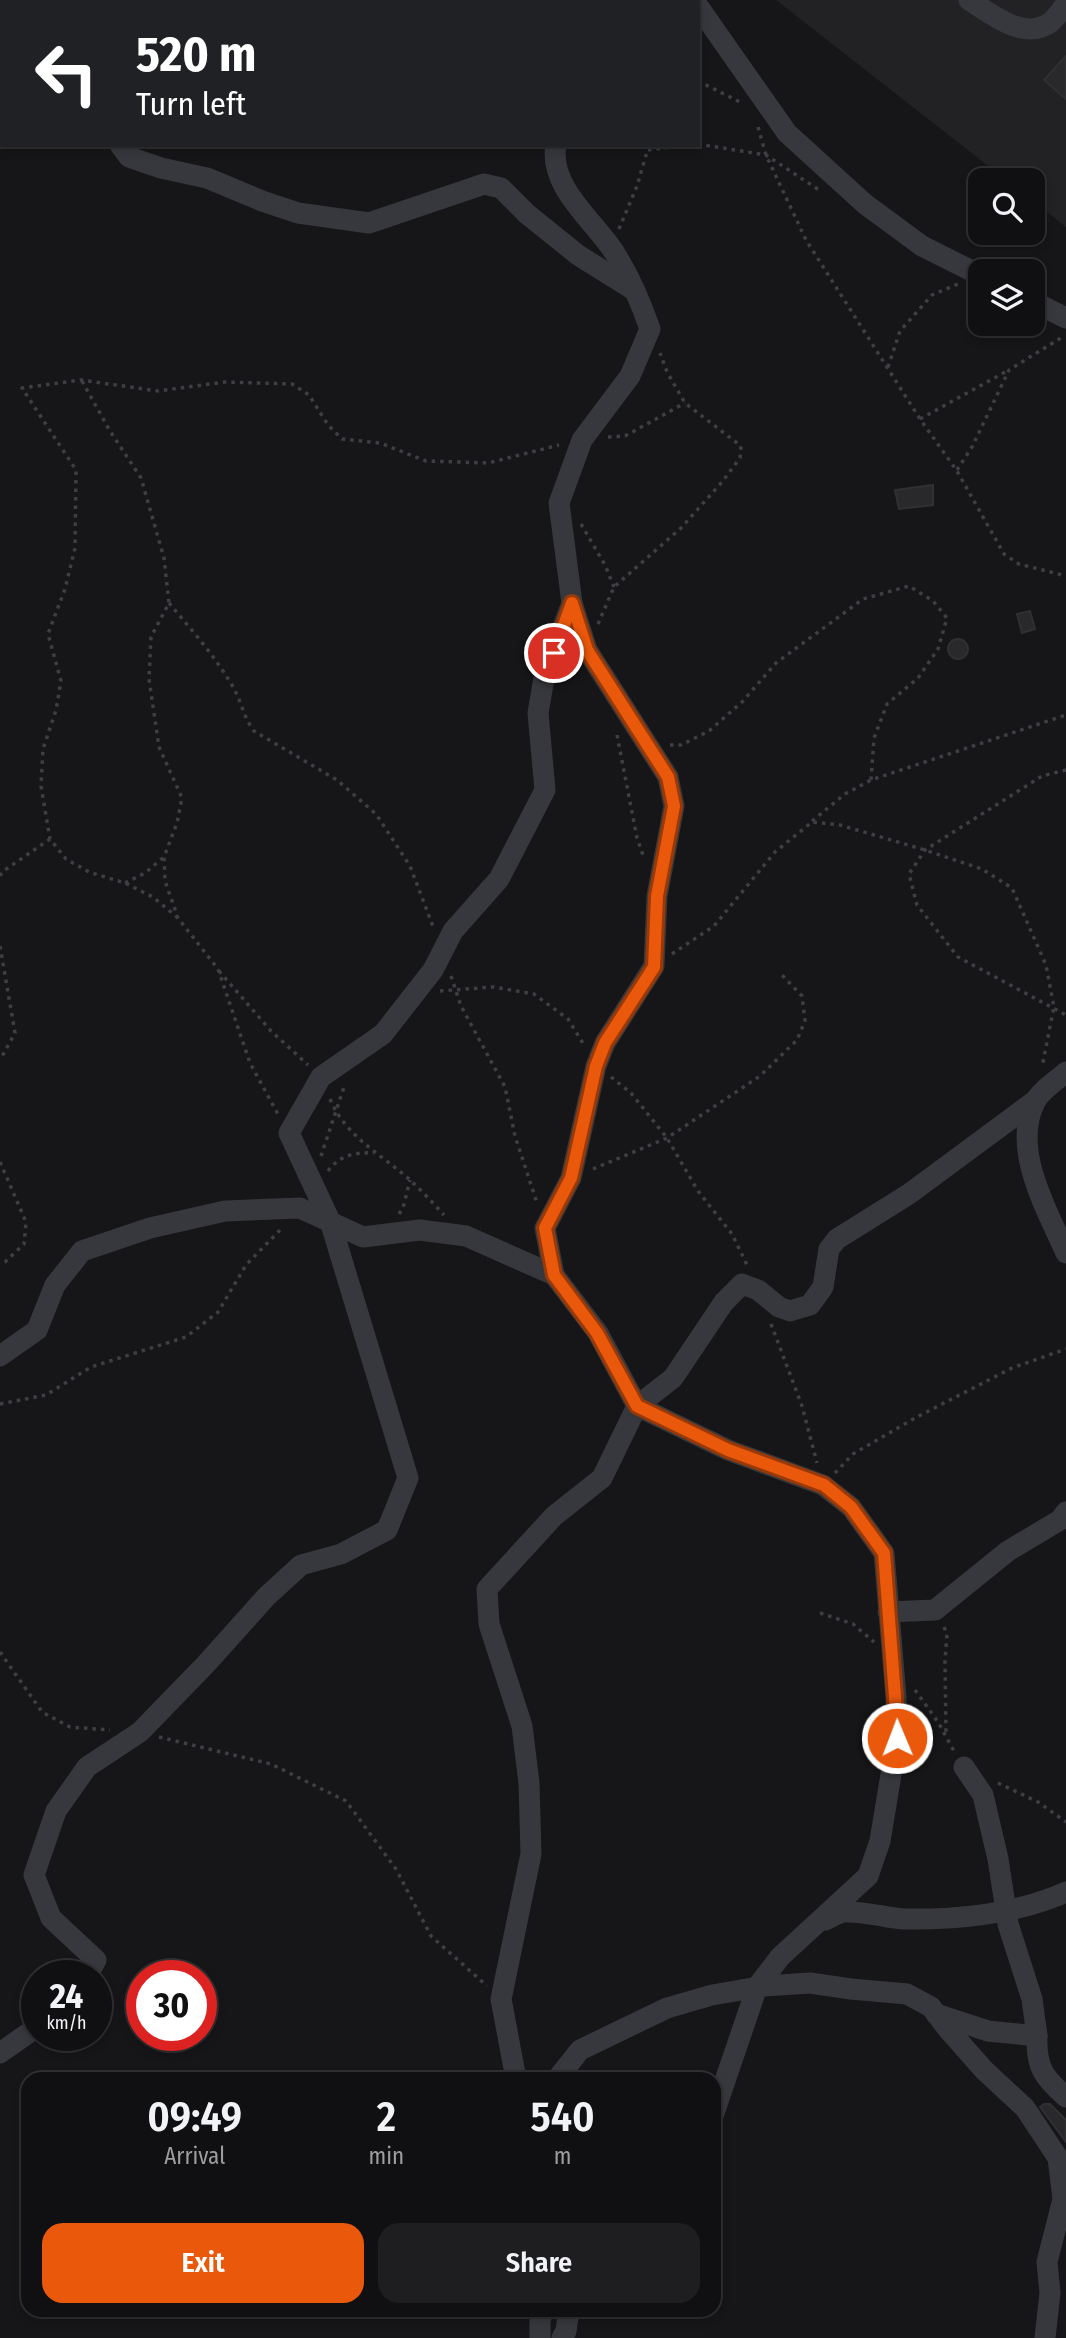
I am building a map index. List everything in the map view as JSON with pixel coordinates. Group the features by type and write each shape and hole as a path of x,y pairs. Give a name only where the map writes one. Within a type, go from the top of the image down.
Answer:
{"street":[{"path":"969,0 1012,25 1032,30 1051,22 1066,4"},
{"path":"700,9 787,133 865,204 922,246 968,274"},
{"path":"122,147 129,157 161,168 207,178 298,213 369,223 484,184 501,188 527,214 579,255 638,293"},
{"path":"556,147 554,160 573,203 614,252 638,293 650,329 630,376 582,440 559,503 572,603 587,650 668,777 674,806 657,896 654,967 605,1043 596,1066 571,1178 545,1228 554,1275 597,1333 637,1406 728,1450 824,1485 851,1507 884,1553 897,1738 880,1840 868,1876 780,1956 757,1987 721,2092"},
{"path":"1045,308 1066,318"},
{"path":"96,1960 51,1918 34,1875 56,1811 87,1767 140,1732 266,1597 302,1565 341,1554 387,1530 408,1478 330,1221 289,1133 321,1077 383,1034 433,970 453,931 499,880 545,790 538,713 544,678 572,603"},
{"path":"515,2072 501,1999 531,1854 529,1783 522,1726 489,1624 487,1589 554,1516 601,1478 637,1406 673,1378 724,1302 742,1284 758,1290 779,1307 790,1311 810,1305 822,1287 829,1249 837,1239 909,1194 1036,1100 1066,1072"},
{"path":"1036,1100 1026,1126 1032,1174 1066,1253"},
{"path":"0,1356 37,1330 55,1285 82,1251 150,1228 225,1211 300,1209 363,1237 420,1230 466,1236 554,1275"},
{"path":"888,1612 934,1610 1008,1551 1060,1520 1066,1512"},
{"path":"964,1767 983,1796 998,1859 1008,1924 1032,1999 1037,2036 1036,2055 1040,2068 1047,2079 1066,2097"},
{"path":"814,1926 843,1912 904,1919 977,1916 1006,1912 1066,1892"},
{"path":"563,2072 580,2050 667,2008 712,1995 757,1987 810,1983 907,1994 931,2007 984,2070 1025,2108 1058,2158 1063,2199 1047,2262 1050,2293 1045,2338"},
{"path":"936,2014 988,2031 1037,2036"},
{"path":"0,2053 21,2038"},
{"path":"540,2338 541,2317"},
{"path":"562,2338 568,2317"}],"path":[{"path":"756,120 766,155 806,240 920,419 957,471 1004,554 1019,564 1066,576"},
{"path":"700,144 766,155 819,190"},
{"path":"614,252 619,228 637,186 648,148"},
{"path":"888,368 900,331 932,295 968,280"},
{"path":"600,637 598,624 614,587 681,528 740,458 741,446 685,403 667,372 650,329"},
{"path":"920,419 1066,335"},
{"path":"957,471 972,447 1009,370"},
{"path":"466,1236 410,1180 354,1135 336,1113 321,1077 271,1031 178,918 153,897 125,883 89,872 65,859 50,839 41,786 43,749 56,710 61,681 48,634 65,589 75,548 76,470 22,388 81,380 158,391 225,382 292,384 309,395 328,425 342,439 380,443 426,461 488,463 582,440 625,436 685,403"},
{"path":"81,380 141,478 164,558 169,603 232,684 245,719 254,731 337,780 376,814 410,866 461,1006 505,1087 515,1136 545,1228"},
{"path":"579,520 606,565 614,587"},
{"path":"647,744 681,745 709,731 742,702 776,663 852,607 863,600 909,586 933,601 947,618 938,649 918,678 887,704 874,738 871,780"},
{"path":"125,883 145,873 163,857 177,823 182,797 159,747 149,679 151,637 169,603"},
{"path":"654,967 714,926 775,852 845,794 871,780 1066,715"},
{"path":"615,724 637,838 645,861"},
{"path":"1066,770 1042,776 925,850 909,874 917,905 958,957 1066,1015"},
{"path":"812,822 840,825 925,850 982,869 1012,888 1046,965 1054,1007 1036,1100"},
{"path":"0,876 50,839"},
{"path":"163,857 165,881 178,918"},
{"path":"0,946 15,1033 0,1060"},
{"path":"218,969 250,1063 289,1133"},
{"path":"571,1178 667,1138 760,1076 797,1040 804,1021 802,996 782,975"},
{"path":"413,996 455,989 494,987 534,994 568,1019 596,1066 631,1093 667,1138 698,1191 732,1234 758,1290 802,1406 824,1485"},
{"path":"312,1182 356,1052"},
{"path":"321,1202 322,1184 340,1158 358,1152 376,1153"},
{"path":"0,1162 26,1222 24,1244 0,1264"},
{"path":"0,1404 46,1395 92,1367 186,1337 218,1312 246,1265 300,1209"},
{"path":"824,1485 853,1454 915,1418 1012,1368 1066,1349"},
{"path":"934,1610 947,1634 946,1737"},
{"path":"0,1652 42,1712 69,1727 140,1732 271,1764 346,1801 396,1869 431,1936 501,1999"},
{"path":"964,1767 1038,1802 1066,1822"}],"shaded area":[{"path":"776,0 1066,0 1066,227 1045,210 1045,168 991,168"}],"building":[{"path":"1066,56 1066,99 1044,80"},
{"path":"933,485 933,505 899,509 895,490"},
{"path":"1030,611 1035,629 1022,633 1017,614"},
{"path":"958,639 965,642 968,649 965,656 958,659 951,656 948,649 951,642"},
{"path":"1050,2104 1066,2120 1066,2142 1040,2107"}],"route":[{"path":"554,653 572,603 587,650 668,777 674,806 657,896 654,967 605,1043 596,1066 571,1178 545,1228 554,1275 597,1333 637,1406 728,1450 824,1485 851,1507 884,1553 897,1738"}]}
